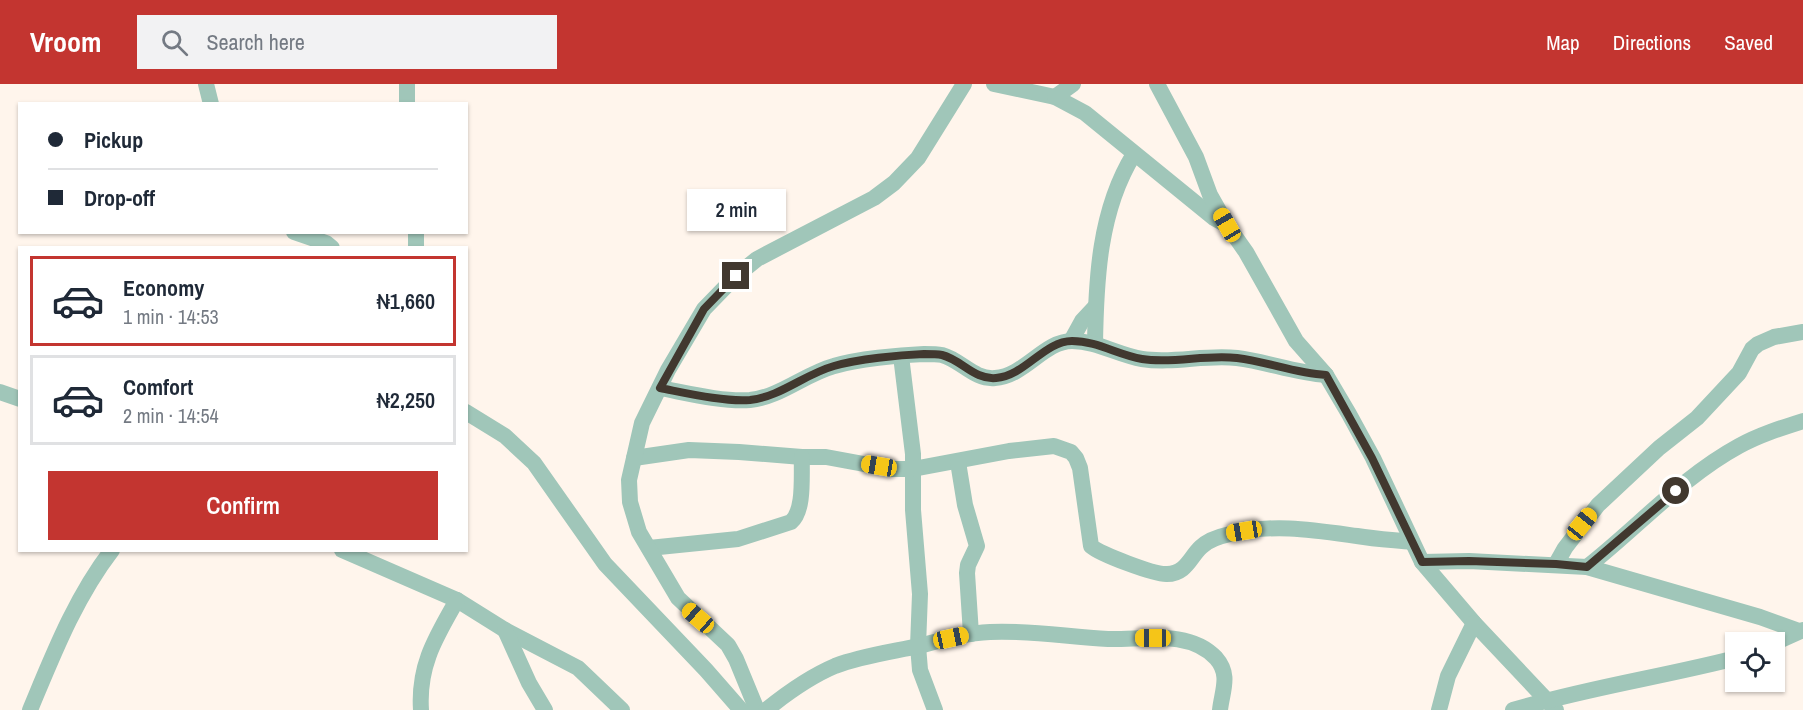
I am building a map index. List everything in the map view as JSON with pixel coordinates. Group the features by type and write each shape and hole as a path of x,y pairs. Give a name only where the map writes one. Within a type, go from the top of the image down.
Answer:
{"street":[{"path":"206,84 210,102"},
{"path":"407,84 407,102"},
{"path":"757,710 728,645 678,598 639,532 630,502 629,480 642,423 704,309 736,276 758,260 874,198 894,183 918,158 964,84"},
{"path":"994,84 1055,97 1085,113 1214,218 1227,225"},
{"path":"1055,97 1073,84"},
{"path":"1157,84 1196,157 1210,195 1246,252 1296,341 1326,375 1372,458 1422,562 1474,623 1551,705"},
{"path":"1095,344 1096,306 1106,228 1114,193 1123,171 1134,154"},
{"path":"300,234 330,246"},
{"path":"1071,341 1082,321 1096,306"},
{"path":"1556,564 1565,548 1598,505 1659,448 1697,418 1739,373 1752,349 1774,337 1803,333"},
{"path":"660,388 750,400 834,366 901,356 943,355 981,376 994,378 1017,372 1048,350 1071,341 1095,344 1142,359 1236,358 1272,364 1292,371 1326,375"},
{"path":"901,356 911,425 913,510 920,594 918,646 920,670 935,710"},
{"path":"0,392 18,398"},
{"path":"468,413 505,436 534,463 605,564 741,710"},
{"path":"1587,567 1676,491 1738,446 1803,421"},
{"path":"634,458 689,450 826,457 891,469 913,469 958,462 986,454 1054,446 1067,449 1076,458 1080,468 1091,546 1097,551 1161,574 1183,570 1199,548 1213,540 1257,529 1286,527 1412,542"},
{"path":"649,549 738,539 791,522 799,513 802,457"},
{"path":"958,462 965,505 977,546 968,565 967,573 971,634"},
{"path":"30,710 52,655 69,621 96,571 110,552"},
{"path":"347,552 458,600 505,630 578,668 622,710"},
{"path":"1422,562 1469,561 1587,567 1801,630"},
{"path":"422,710 421,676 437,635 458,600"},
{"path":"1439,710 1448,676 1474,623"},
{"path":"505,630 529,683 545,710"},
{"path":"1785,638 1801,630"},
{"path":"766,710 792,690 836,666 971,634 1017,631 1107,639 1173,638 1184,640 1208,651 1217,659 1224,672 1226,683 1220,710"},
{"path":"1513,710 1551,705 1725,661"}],"route":[{"path":"736,276 704,309 660,388 750,400 834,366 926,354 943,355 981,376 994,378 1017,372 1048,350 1071,341 1095,344 1142,359 1236,358 1272,364 1292,371 1326,375 1372,458 1422,562 1469,561 1587,567 1676,491"}]}
